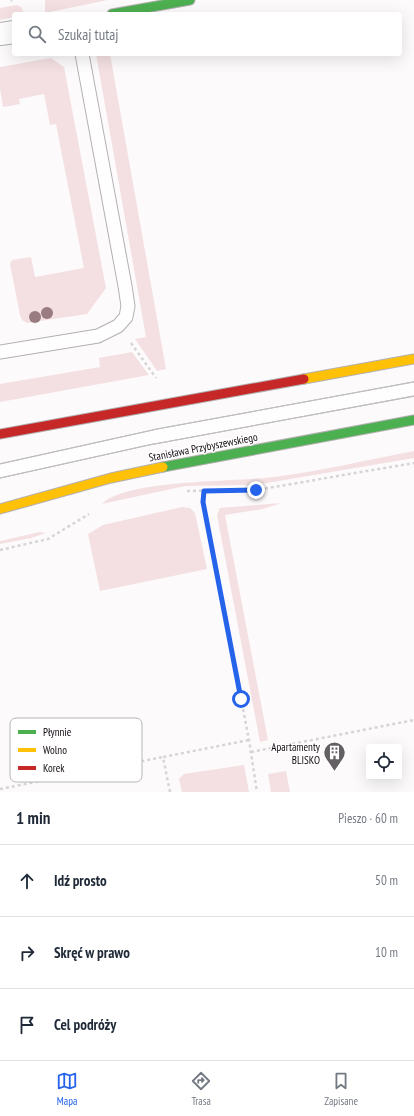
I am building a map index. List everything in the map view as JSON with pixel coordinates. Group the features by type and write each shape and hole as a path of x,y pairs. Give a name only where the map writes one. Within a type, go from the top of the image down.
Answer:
{"main road":[{"path":"121,12 168,2 190,0"},
{"path":"0,434 414,359"},
{"name":"Stanisława Przybyszewskiego","path":"0,509 111,478 174,464 414,420"}],"street":[{"path":"0,34 12,32"}],"lane":[{"path":"0,352 98,336 118,326 126,317 128,306 125,286 82,56"},
{"path":"1,470 153,437 414,389"}],"path":[{"path":"186,491 264,489 414,463"},
{"path":"204,491 203,502 249,740 257,792"},
{"path":"0,550 48,539 92,512"},
{"path":"251,752 414,720"},
{"path":"142,761 249,740"},
{"path":"163,757 170,792"},
{"path":"0,789 36,782"}],"shaded area":[{"path":"45,0 108,0 50,12 45,12"},
{"path":"17,5 21,7 23,12 12,12 12,17 0,20 0,8"},
{"path":"96,56 110,56 166,369 157,371 135,339 146,337"},
{"path":"51,58 64,67 106,288 87,314 27,323 22,320 20,315 10,264 12,260 31,257 35,277 84,268 56,124 50,125 44,94 19,99 20,104 3,107 0,89 0,67"},
{"path":"132,352 149,375 0,402 0,384 100,367 99,358"},
{"path":"414,451 414,458 255,485 185,486 102,504 114,496 133,490 183,483 257,479 292,475"},
{"path":"281,503 263,509 225,515 268,740 260,742 217,515 220,508"},
{"path":"182,507 190,508 195,513 207,569 100,591 88,534 103,525"},
{"path":"40,532 46,533 31,538 0,544 0,541"},
{"path":"244,765 249,792 182,792 179,779 184,774"},
{"path":"286,771 290,792 271,792 268,774"}],"tram line":[{"path":"0,464 162,428 414,382"},
{"path":"0,478 144,446 414,396"}],"traffic: fast":[{"path":"123,12 190,0"},
{"path":"163,467 414,420"}],"traffic: slow":[{"path":"304,379 414,359"},
{"path":"0,509 111,478 163,467"}],"traffic: jam":[{"path":"0,434 304,379"}],"place":[{"name":"Apartamenty BLISKO","path":"335,772"}],"route":[{"path":"241,699 203,502 204,491 256,490"}]}
